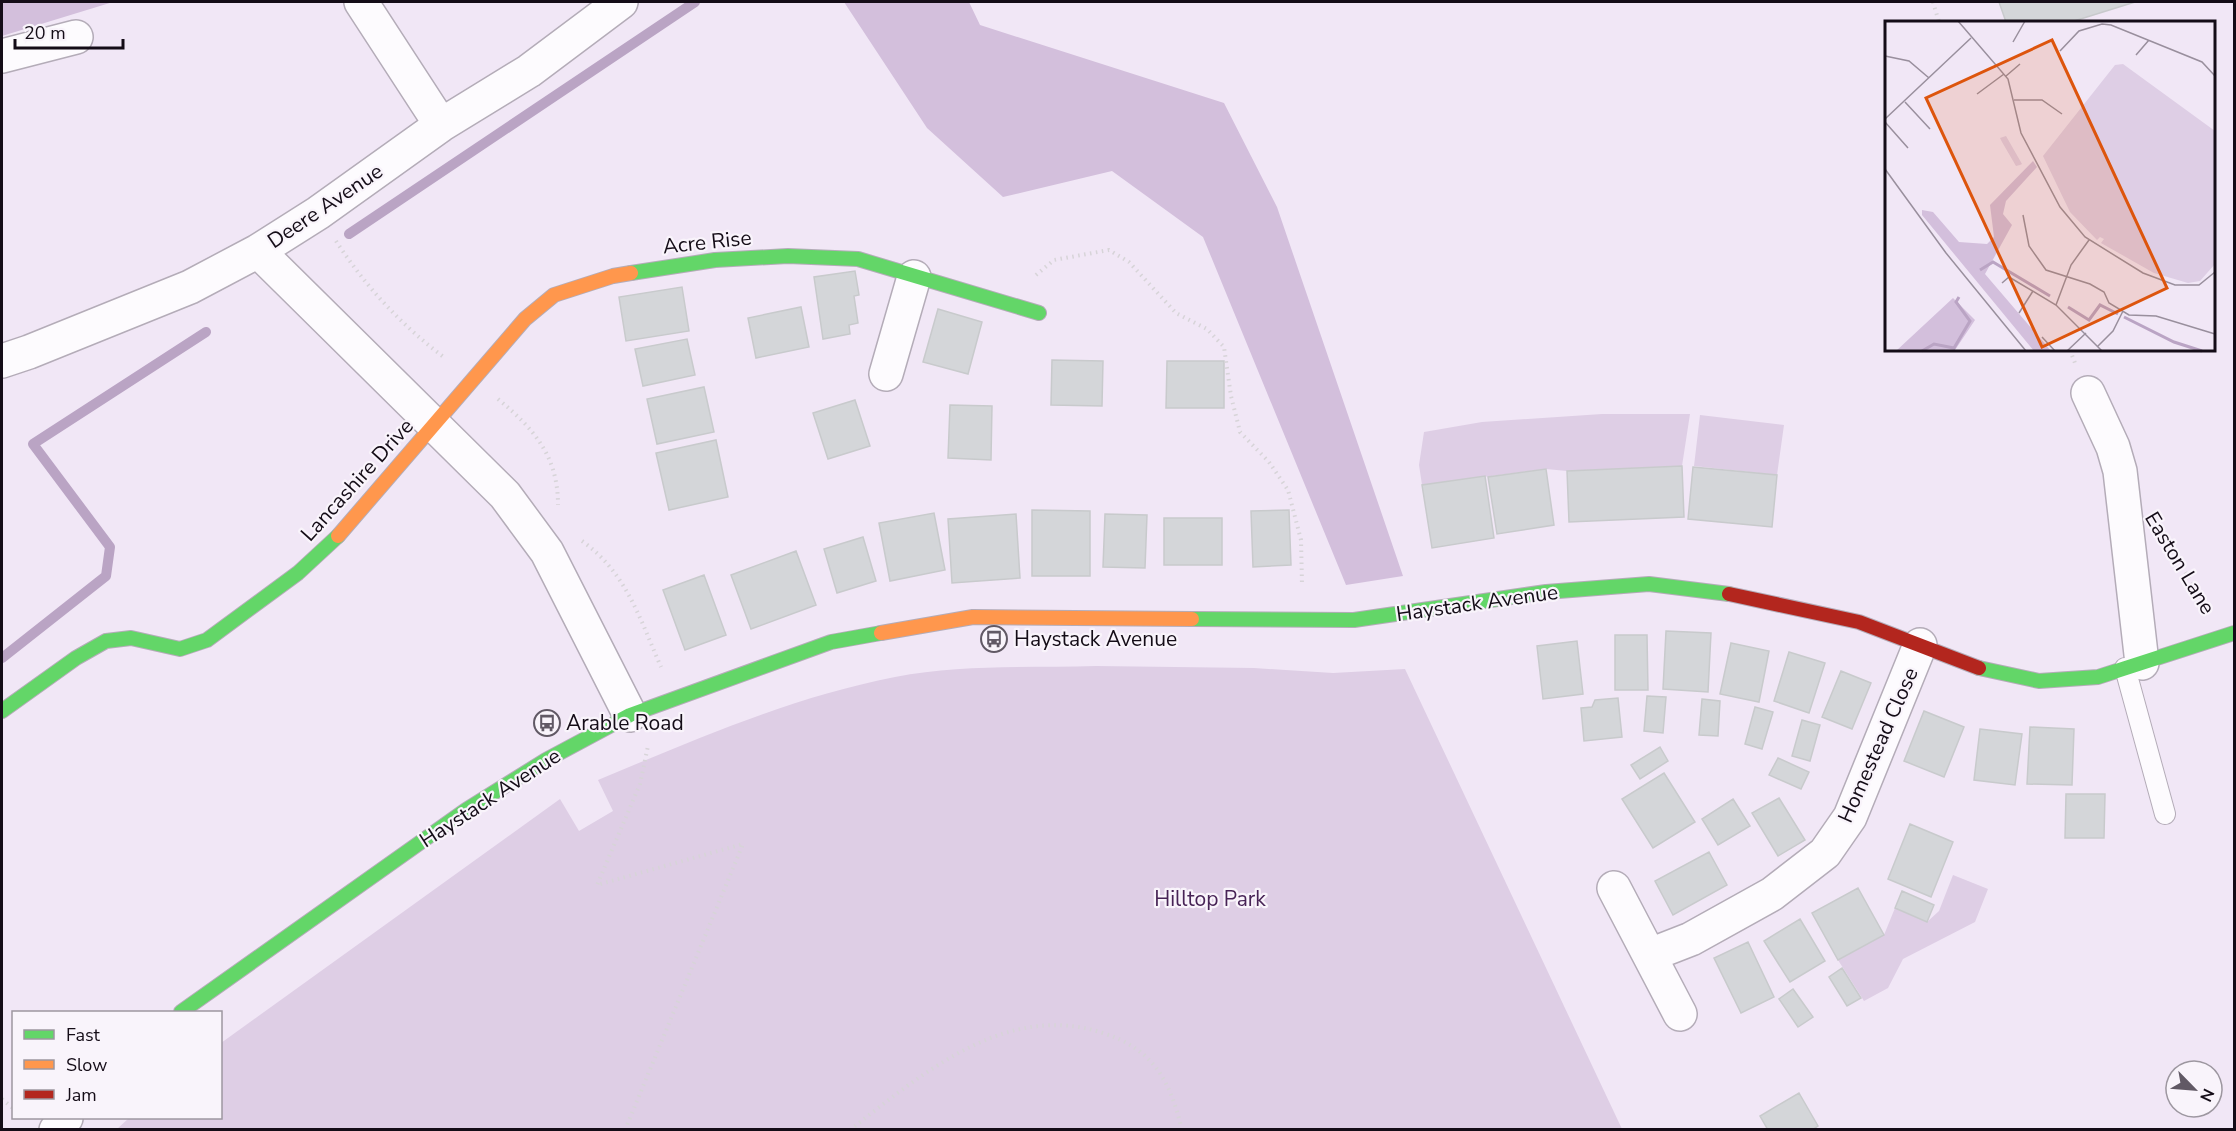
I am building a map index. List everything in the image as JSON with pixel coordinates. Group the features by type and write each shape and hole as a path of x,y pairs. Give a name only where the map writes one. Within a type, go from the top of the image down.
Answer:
{"street":[{"path":"362,2 441,125"},
{"name":"Deere Avenue","path":"2,361 190,287 258,251 318,213 441,125 529,71 621,2"},
{"path":"2,56 76,37"},
{"path":"258,251 505,495 547,552 630,715"},
{"name":"Acre Rise","path":"434,425 452,401 525,319 554,295 613,276 715,260 788,256 858,259 1039,313"},
{"path":"886,374 914,277"},
{"name":"Easton Lane","path":"2088,393 2113,447 2120,471 2134,666"},
{"name":"Lancashire Drive","path":"2,711 90,649 117,638 175,651 192,648 207,640 298,573 348,527 434,425"},
{"name":"Haystack Avenue","path":"182,1011 466,810 546,760 630,715 831,642 924,624 973,617 1354,620 1546,592 1649,584 1749,596 1859,622 1974,667 2039,681 2098,677 2229,634"},
{"name":"Homestead Close","path":"1650,955 1691,939 1751,906 1782,887 1825,853 1850,817 1920,645"},
{"path":"1614,888 1680,1014"}],"lane":[{"path":"2134,666 2165,814"}],"path":[{"path":"1933,2 1939,21"},
{"path":"1008,303 1054,260 1109,250 1129,262 1176,313 1207,329 1224,347 1231,396 1240,432 1269,462 1288,490 1301,540 1304,619"},
{"name":"Easton Lane","path":"2163,535 2229,634"},
{"path":"625,1130 743,844 597,885 640,784 648,746"},
{"path":"850,1130 931,1067 978,1042 1029,1025 1080,1025 1122,1039 1156,1063 1178,1110 1182,1130"}],"green space":[{"path":"1602,414 1690,414 1682,466 1567,471 1546,469 1422,485 1419,465 1424,432 1482,422"},
{"path":"1700,415 1784,425 1777,475 1694,466"},
{"name":"Hilltop Park","path":"996,667 1254,668 1333,673 1405,669 1622,1129 117,1129 128,1119 222,1119 222,1042 560,799 579,831 613,811 598,780 670,750 781,708 857,686 920,673"},
{"path":"1953,875 1988,889 1975,922 1903,959 1888,988 1864,1001 1838,960 1884,935 1895,908 1927,922 1939,911"}],"shaded area":[{"path":"2,2 113,2 2,36"},
{"path":"844,2 969,2 980,25 1224,103 1277,207 1403,576 1346,585 1203,237 1112,171 1003,197 927,128"}],"building":[{"path":"1999,2 2135,2 2074,21 2006,21"},
{"path":"855,271 859,295 854,296 858,323 849,325 850,334 823,339 814,277"},
{"path":"682,287 689,331 626,341 619,297"},
{"path":"801,307 809,347 756,358 748,318"},
{"path":"938,309 982,322 968,374 923,362"},
{"path":"687,339 695,375 643,386 635,349"},
{"path":"1052,360 1103,361 1102,406 1051,405"},
{"path":"1167,361 1224,361 1224,408 1166,408"},
{"path":"704,387 714,432 657,444 647,399"},
{"path":"855,400 870,446 828,459 813,413"},
{"path":"950,405 992,406 991,460 948,458"},
{"path":"716,440 728,497 669,510 656,453"},
{"path":"1682,466 1684,517 1569,522 1567,471"},
{"path":"1693,467 1777,475 1772,527 1688,519"},
{"path":"1546,469 1554,525 1497,534 1488,477"},
{"path":"1485,476 1494,538 1432,548 1422,485"},
{"path":"1032,510 1090,511 1090,576 1032,576"},
{"path":"1289,510 1291,565 1253,567 1251,511"},
{"path":"934,513 945,570 890,581 879,523"},
{"path":"1016,514 1020,578 952,583 948,519"},
{"path":"1105,514 1147,515 1145,568 1103,567"},
{"path":"1164,518 1222,518 1222,565 1164,565"},
{"path":"863,537 876,581 837,593 824,549"},
{"path":"796,551 816,605 751,629 731,575"},
{"path":"704,575 726,635 685,650 663,590"},
{"path":"1666,631 1711,633 1708,692 1663,689"},
{"path":"1615,635 1647,635 1648,690 1615,690"},
{"path":"1577,641 1583,694 1543,699 1537,646"},
{"path":"1731,643 1769,651 1759,702 1720,694"},
{"path":"1789,652 1825,663 1809,713 1774,701"},
{"path":"1841,671 1871,683 1852,729 1822,717"},
{"path":"1647,696 1666,697 1663,733 1644,731"},
{"path":"1618,698 1622,737 1584,741 1581,708 1592,707 1595,700"},
{"path":"1702,699 1720,701 1718,736 1699,735"},
{"path":"1755,707 1773,712 1762,749 1745,744"},
{"path":"1924,711 1964,727 1944,777 1904,761"},
{"path":"1802,720 1820,725 1810,761 1792,756"},
{"path":"2030,727 2074,729 2072,785 2027,784"},
{"path":"1980,729 2022,734 2015,785 1974,780"},
{"path":"1660,747 1668,761 1640,779 1631,765"},
{"path":"1778,758 1809,772 1801,789 1769,775"},
{"path":"1664,773 1695,822 1653,848 1622,799"},
{"path":"2066,794 2105,794 2104,838 2065,838"},
{"path":"1779,798 1805,840 1778,856 1752,813"},
{"path":"1733,799 1750,826 1718,845 1702,819"},
{"path":"1910,824 1953,842 1931,897 1888,879"},
{"path":"1709,852 1727,885 1673,915 1655,881"},
{"path":"1858,888 1884,935 1838,960 1812,913"},
{"path":"1902,891 1934,905 1927,922 1895,908"},
{"path":"1800,919 1825,961 1790,982 1764,941"},
{"path":"1748,942 1774,997 1741,1013 1714,958"},
{"path":"1842,968 1861,998 1847,1006 1829,977"},
{"path":"1793,989 1813,1017 1798,1027 1779,999"},
{"path":"1799,1093 1818,1126 1812,1130 1768,1130 1760,1116"}],"waterway":[{"path":"349,234 695,2"},
{"path":"2,658 106,576 110,547 33,444 206,332"}],"traffic: fast":[{"path":"631,273 715,260 788,256 858,259 1039,313"},
{"path":"2,711 76,658 106,641 131,638 180,649 207,640 298,573 338,536"},
{"path":"1192,619 1354,620 1546,592 1649,584 1729,594"},
{"path":"182,1011 466,810 546,760 630,715 831,642 881,633"},
{"path":"1979,668 2039,681 2098,677 2234,633"}],"traffic: slow":[{"path":"338,536 525,319 554,295 613,276 631,273"},
{"path":"881,633 973,617 1192,619"}],"traffic: jam":[{"path":"1729,594 1859,622 1979,668"}],"place":[{"name":"Haystack Avenue","path":"994,639"},
{"name":"Arable Road","path":"547,723"}]}
